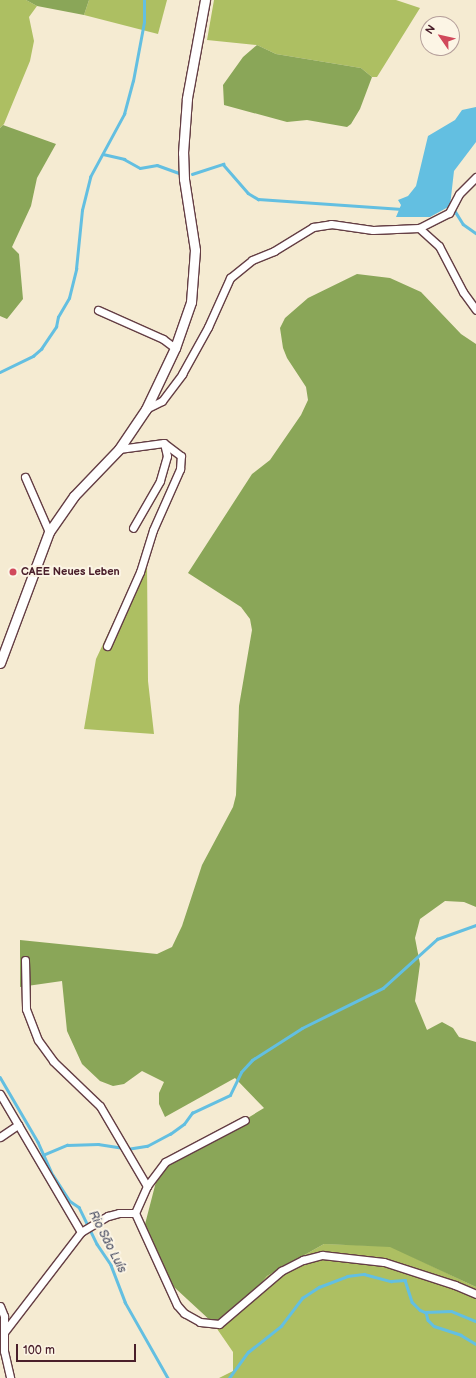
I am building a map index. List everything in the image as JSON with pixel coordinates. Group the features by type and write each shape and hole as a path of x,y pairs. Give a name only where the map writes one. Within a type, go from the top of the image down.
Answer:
{"street":[{"path":"0,663 49,532 74,496 119,449 146,409 175,348 194,285 195,250 184,179 183,153 187,98 205,0"},
{"path":"146,409 162,401 182,374 208,327 224,287 241,267 274,251 313,227 331,224 373,230 419,228 449,213 464,187 476,177"},
{"path":"419,228 439,246 463,292 476,310"},
{"path":"98,310 163,339 175,348"},
{"path":"107,646 140,572 153,530 180,469 181,456 164,443 119,449"},
{"path":"133,528 164,472 168,456 164,443"},
{"path":"25,477 49,532"},
{"path":"25,960 26,1008 38,1040 53,1061 100,1106 147,1186"},
{"path":"0,1094 82,1231"},
{"path":"245,1120 165,1162 147,1186 135,1213 177,1304 184,1313 200,1322 218,1324 281,1271 302,1260 322,1255 384,1262 455,1285 476,1294"},
{"path":"0,1137 18,1125"},
{"path":"5,1331 82,1231 108,1216 135,1213"},
{"path":"0,1306 5,1331 4,1350 10,1378"}],"green space":[{"path":"0,0 26,0 37,6 29,17 34,41 30,61 4,124 0,128"},
{"path":"26,0 89,0 84,15 37,6"},
{"path":"89,0 167,0 158,34 84,15"},
{"path":"214,0 396,0 420,8 377,77 372,77 361,68 276,54 257,45 207,40"},
{"path":"257,45 276,54 361,68 372,77 360,109 351,124 347,127 307,120 287,122 224,105 223,85 243,57"},
{"path":"3,125 56,144 37,178 31,206 12,247 19,254 23,299 7,319 0,316 0,128"},
{"path":"357,274 390,278 421,292 461,334 476,344 476,907 464,902 445,901 420,919 415,938 420,964 415,1001 427,1030 442,1022 453,1028 459,1037 476,1042 476,1287 390,1247 324,1244 267,1276 233,1317 222,1323 213,1323 174,1287 152,1256 143,1232 158,1174 174,1153 228,1130 264,1108 235,1078 165,1117 159,1104 159,1093 164,1082 142,1071 124,1084 113,1086 100,1081 82,1064 67,1031 62,981 20,987 20,940 157,954 172,947 182,926 202,865 233,807 236,795 239,706 252,630 250,619 241,607 188,573 252,474 270,460 301,415 308,400 306,387 287,358 283,348 280,328 285,318 308,298"},
{"path":"147,562 148,681 154,734 84,729 96,659 120,608"},
{"path":"324,1244 390,1246 476,1287 476,1378 219,1378 233,1371 233,1352 213,1323 257,1288 267,1276"}],"water":[{"path":"476,107 476,142 454,171 450,206 430,217 396,217 401,205 398,200 408,196 416,186 428,136 455,120 462,110"}],"waterway":[{"path":"0,372 33,356 41,349 56,327 58,317 69,298 76,269 82,210 90,177 124,114 133,81 144,22 144,0"},
{"path":"103,154 124,159 140,168 157,165 179,173"},
{"path":"192,174 223,164 248,193 258,199 402,209"},
{"path":"455,211 463,224 476,233"},
{"path":"127,1149 147,1146 170,1134 184,1124 192,1113 230,1095 241,1072 252,1060 302,1028 383,988 437,939 476,925"},
{"name":"Rio São Luís","path":"0,1077 38,1142 53,1175 70,1201 79,1207 97,1244 111,1265 125,1302 168,1378"},
{"path":"43,1155 67,1145 98,1144 122,1148"},
{"path":"229,1378 248,1352 281,1326 302,1298 319,1287 347,1276 364,1274 391,1281 405,1280 412,1302 420,1310 425,1312 451,1311 476,1321"},
{"path":"426,1312 428,1320 434,1326 461,1335 476,1344"}],"place":[{"name":"CAEE Neues Leben","path":"13,572"}]}
